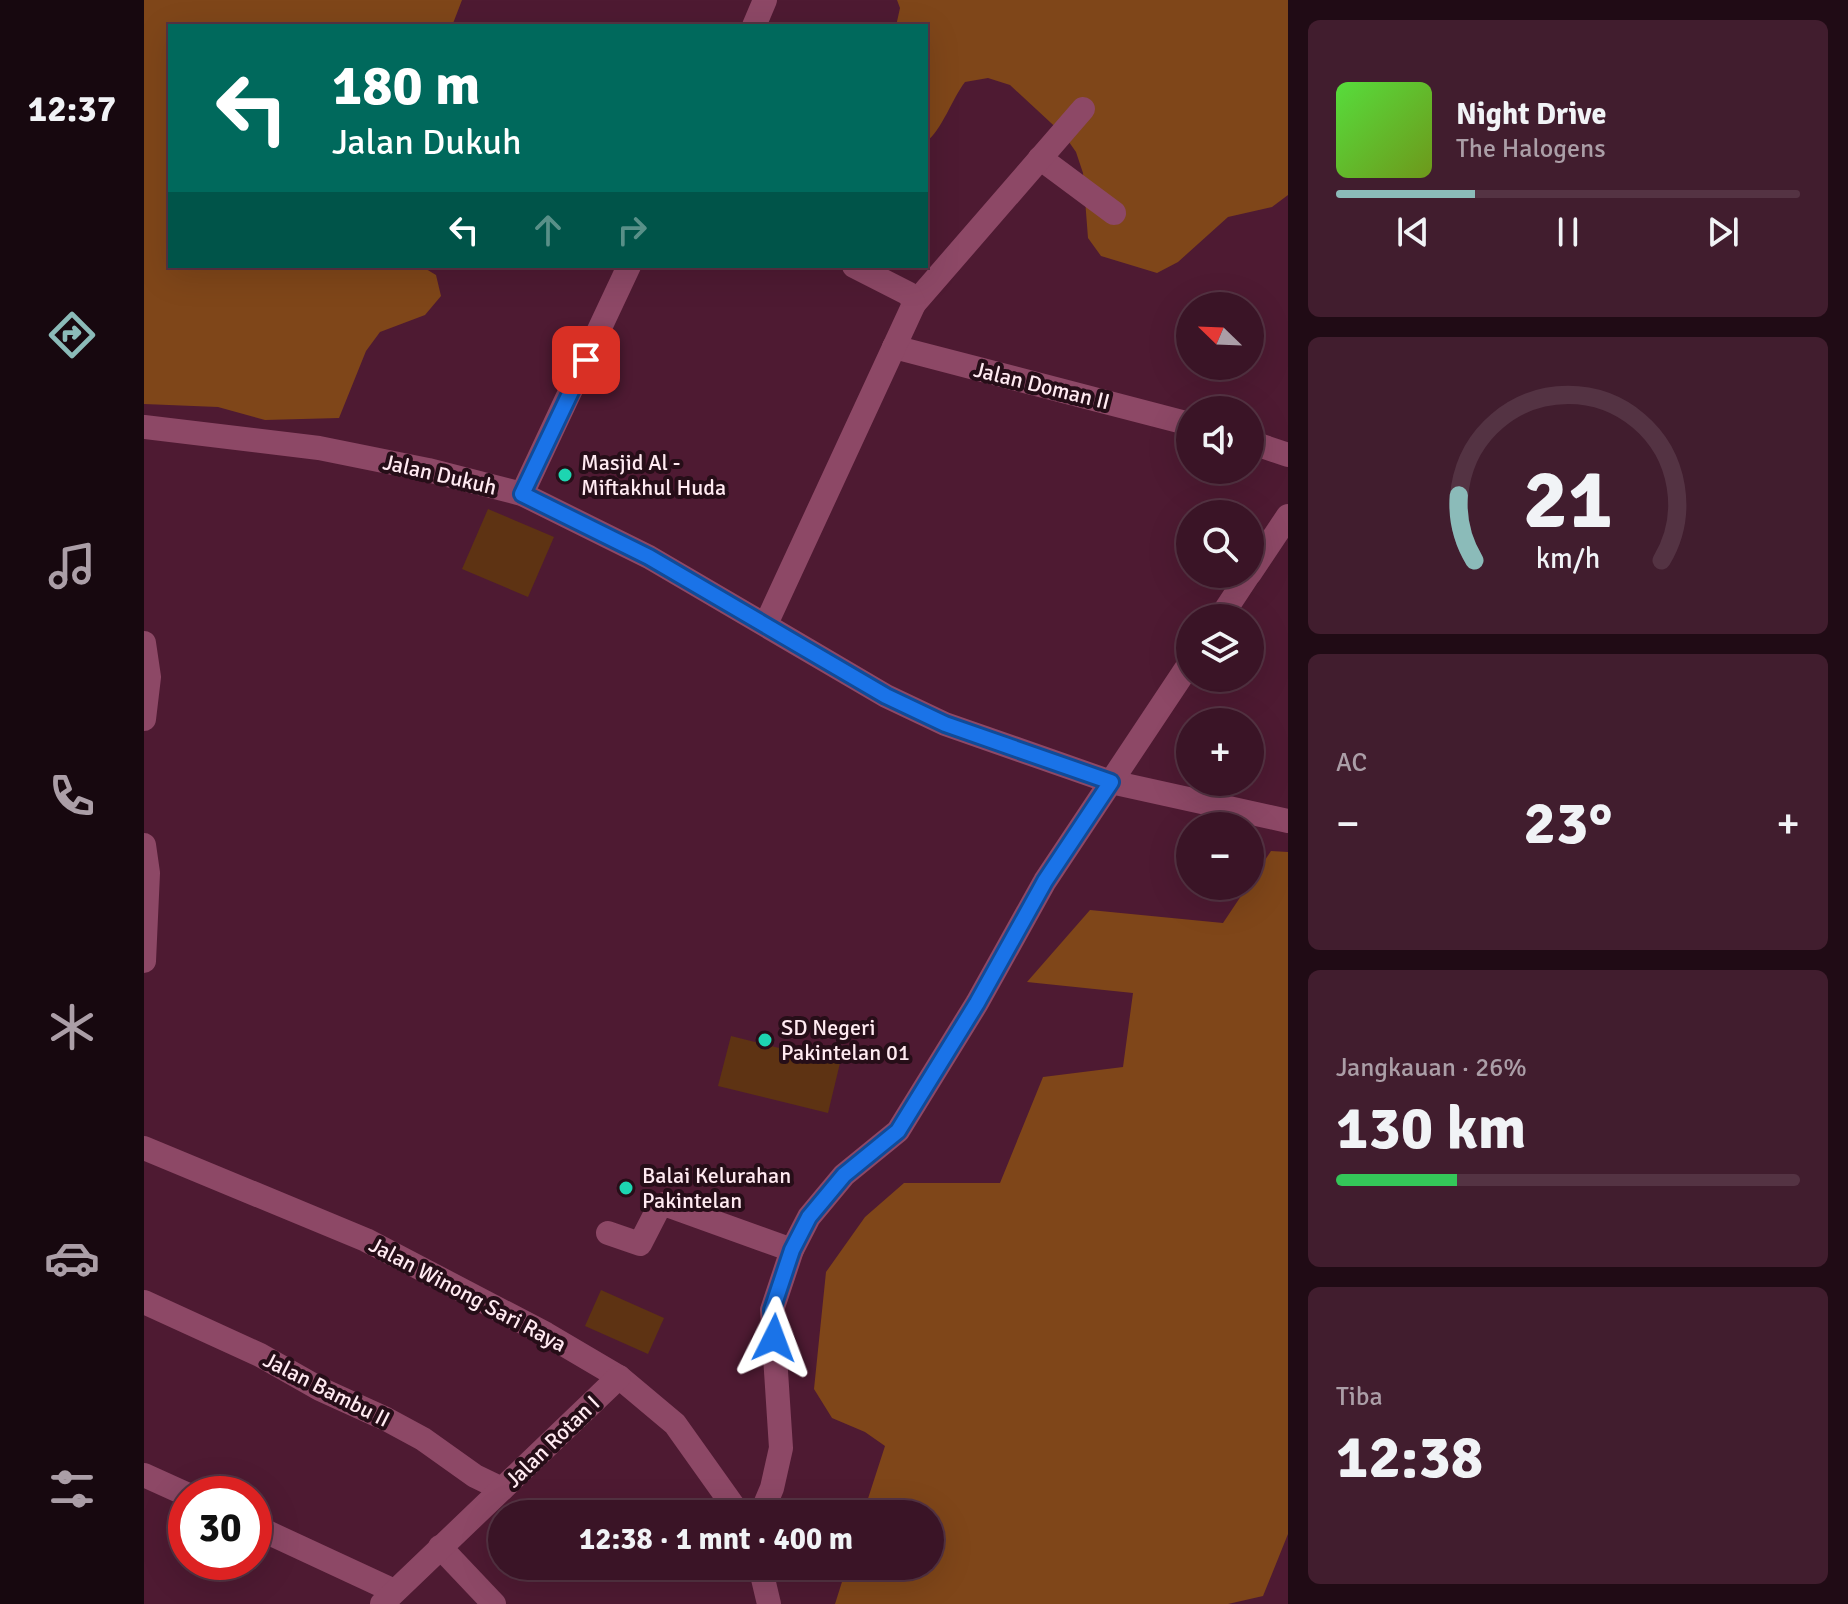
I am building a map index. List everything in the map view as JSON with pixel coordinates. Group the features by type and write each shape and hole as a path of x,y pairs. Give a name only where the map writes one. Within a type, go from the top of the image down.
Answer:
{"street":[{"path":"755,24 765,0"},
{"path":"766,624 914,304 1083,109"},
{"path":"1040,158 1114,213"},
{"path":"522,494 628,268"},
{"path":"858,268 909,294 914,304"},
{"name":"Jalan Doman II","path":"894,347 1176,420"},
{"name":"Jalan Dukuh","path":"144,427 319,448 428,470 522,494 649,557 886,696 945,724 1111,782 1288,821"},
{"path":"1264,447 1288,455"},
{"path":"1264,553 1288,516"},
{"path":"144,643 149,677 144,719"},
{"path":"767,1500 781,1448 772,1310 792,1250 809,1217 844,1175 898,1131 977,1003 1045,881 1176,684"},
{"path":"144,845 148,873 144,961"},
{"name":"Jalan Winong Sari Raya","path":"144,1148 366,1240 546,1334 619,1377 675,1424 729,1500"},
{"path":"608,1233 640,1244 659,1207 664,1204 792,1250"},
{"name":"Jalan Bambu II","path":"144,1302 260,1355 320,1389 386,1419 423,1439 475,1476 502,1489"},
{"name":"Jalan Rotan I","path":"390,1599 440,1547 619,1377"},
{"path":"144,1475 168,1486"},
{"path":"272,1536 390,1599"},
{"path":"440,1547 494,1604"},
{"path":"763,1580 769,1604"}],"shaded area":[{"path":"144,0 462,0 453,24 168,24 168,268 424,268 436,275 441,296 425,315 380,332 366,351 339,418 265,420 218,407 144,404"},
{"path":"897,0 1288,0 1288,195 1272,207 1228,217 1178,262 1157,273 1101,256 1088,238 1083,173 1076,152 1064,135 1010,85 988,78 965,82 928,140 928,24 896,24 900,8"},
{"path":"488,509 554,537 528,597 462,569"},
{"path":"1271,851 1288,852 1288,1534 1263,1596 1228,1604 835,1604 843,1580 944,1580 944,1500 868,1500 885,1446 865,1432 832,1418 814,1389 826,1272 865,1217 904,1183 1000,1183 1043,1077 1123,1067 1133,993 1027,982 1090,910 1223,923 1238,900 1264,900 1264,862"},
{"path":"731,1036 840,1063 828,1113 718,1086"},
{"path":"601,1290 664,1318 648,1354 585,1326"}],"place":[{"name":"Masjid Al - Miftakhul Huda","path":"565,475"},
{"name":"SD Negeri Pakintelan 01","path":"765,1040"},
{"name":"Balai Kelurahan Pakintelan","path":"626,1188"}],"route":[{"path":"586,360 522,494 649,557 886,696 945,724 1111,782 1045,881 977,1003 898,1131 844,1175 809,1217 792,1250 772,1310 774,1338"}]}
